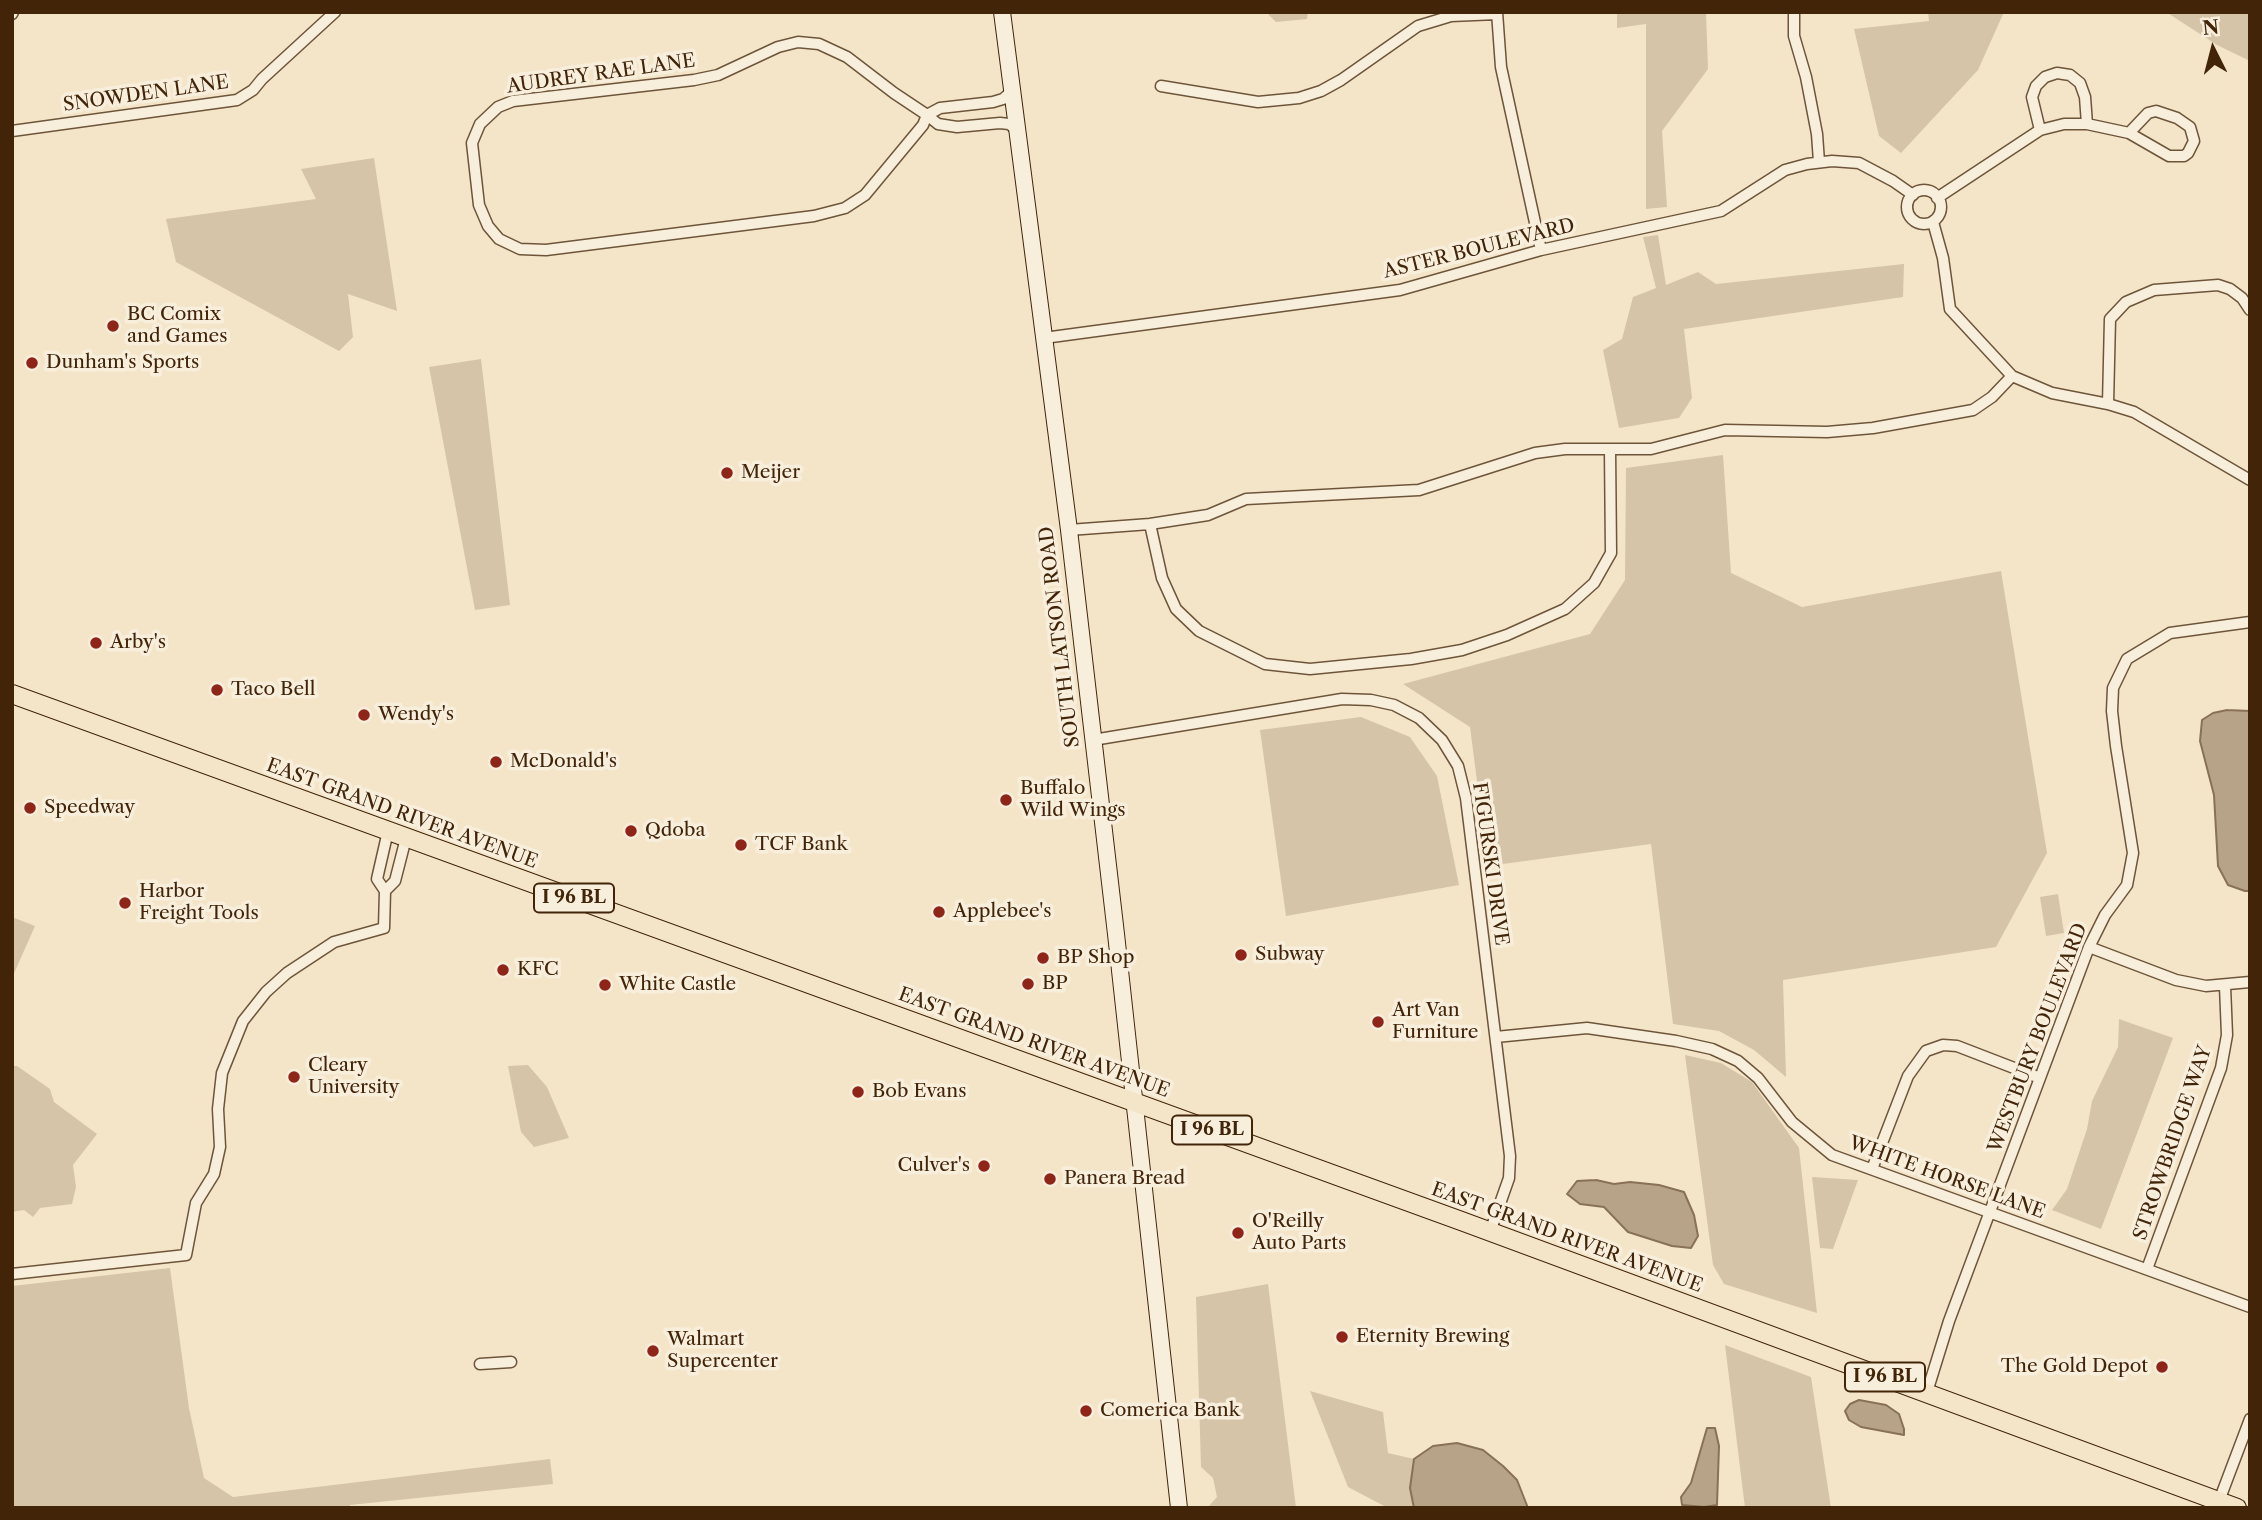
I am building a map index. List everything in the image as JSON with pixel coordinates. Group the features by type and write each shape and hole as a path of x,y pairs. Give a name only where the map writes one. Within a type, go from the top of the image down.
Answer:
{"main road":[{"name":"SOUTH LATSON ROAD","path":"1003,12 1069,530 1179,1508"},
{"name":"EAST GRAND RIVER AVENUE","path":"12,694 1135,1102 2237,1508"}],"street":[{"name":"SNOWDEN LANE","path":"12,131 237,100 253,90 335,12"},
{"path":"1794,12 1794,36 1806,77 1817,134 1819,162"},
{"path":"1161,86 1258,102 1299,98 1321,91 1341,80 1418,26 1451,16 1497,13 1501,67 1541,250"},
{"name":"AUDREY RAE LANE","path":"928,115 923,125 865,195 845,208 814,216 546,250 520,249 499,239 488,226 479,205 472,144 480,124 498,107 513,100 706,77 744,65 778,47 798,42 819,44 847,57 894,93 928,115 939,124 957,127 1000,123 1009,124 1017,130"},
{"path":"2040,130 2032,97 2036,86 2045,77 2057,73 2070,75 2080,83 2085,97 2087,124"},
{"path":"928,115 940,108 993,102 1003,99 1013,91"},
{"path":"1937,198 2040,130 2064,124 2087,124 2129,133 2169,156 2184,156 2194,141 2190,127 2164,112 2156,111 2148,113 2129,133"},
{"name":"ASTER BOULEVARD","path":"1044,338 1399,290 1541,250 1721,211 1785,170 1819,162 1859,163 1913,195"},
{"path":"1933,222 1921,224 1911,218 1907,206 1913,195 1926,191 1937,198 1940,211 1933,222 1943,258 1950,309 2012,376 2052,393 2134,412 2250,480"},
{"path":"2108,404 2110,319 2126,302 2154,290 2218,285 2230,289 2242,298 2250,310"},
{"path":"1069,530 1150,524 1208,515 1246,499 1419,490 1535,453 1586,447 1610,450 1651,449 1725,430 1827,432 1873,428 1973,410 1992,397 2012,376"},
{"path":"1150,524 1162,578 1176,609 1199,631 1265,664 1310,669 1411,659 1462,650 1507,635 1565,610 1594,583 1611,553 1610,450"},
{"name":"WESTBURY BOULEVARD","path":"1927,1392 1949,1321 2089,947 2105,915 2127,885 2133,853 2112,711 2113,688 2127,659 2170,634 2250,622"},
{"name":"FIGURSKI DRIVE","path":"1093,740 1342,699 1371,700 1394,705 1419,718 1442,740 1458,766 1466,798 1510,1156 1509,1178 1490,1232"},
{"path":"12,1274 186,1255 196,1203 214,1174 220,1147 218,1109 222,1073 243,1021 266,992 287,973 334,942 384,928 385,891 377,879 388,831"},
{"path":"385,891 395,881 406,838"},
{"path":"2089,947 2176,980 2206,986 2250,982"},
{"name":"STROWBRIDGE WAY","path":"2147,1269 2221,1068 2227,1035 2225,986"},
{"name":"WHITE HORSE LANE","path":"1496,1038 1587,1028 1712,1049 1738,1061 1758,1078 1792,1122 1832,1155 2250,1307"},
{"path":"1872,1169 1908,1076 1926,1051 1943,1045 1957,1046 2040,1078"},
{"path":"480,1364 511,1362"},
{"path":"2219,1501 2250,1419"}],"shaded area":[{"path":"1266,12 1308,12 1307,19 1276,22"},
{"path":"1617,12 1706,12 1708,69 1662,131 1667,207 1646,209 1646,24 1617,28"},
{"path":"1928,12 2004,12 1978,70 1901,153 1879,136 1854,29 1929,21"},
{"path":"2166,12 2250,12 2250,61 2217,45"},
{"path":"374,158 397,311 348,294 353,337 339,351 176,262 166,219 316,199 301,169"},
{"path":"1658,235 1666,285 1698,272 1716,284 1904,264 1903,297 1684,329 1692,398 1679,418 1619,428 1603,350 1622,339 1633,297 1656,288 1643,237"},
{"path":"481,359 510,605 475,610 429,367"},
{"path":"1723,455 1731,573 1802,607 2001,571 2047,853 1996,947 1783,980 1786,1077 1754,1050 1719,1031 1673,1024 1651,844 1488,866 1470,727 1403,684 1590,634 1625,580 1626,468"},
{"path":"2227,710 2250,711 2250,891 2228,885 2218,866 2214,795 2200,741 2202,720 2213,713"},
{"path":"1361,717 1410,737 1437,776 1459,885 1286,916 1260,730"},
{"path":"2058,894 2064,933 2046,936 2040,897"},
{"path":"12,917 35,926 12,978"},
{"path":"2119,1019 2173,1038 2101,1229 2052,1210 2067,1189 2087,1129 2092,1101 2118,1047"},
{"path":"1685,1055 1721,1063 1752,1082 1799,1148 1817,1313 1724,1284 1713,1265"},
{"path":"528,1065 547,1087 569,1138 534,1147 521,1132 508,1066"},
{"path":"12,1066 17,1066 50,1089 54,1102 97,1134 73,1165 76,1187 72,1204 40,1208 33,1217 24,1210 12,1212"},
{"path":"1812,1177 1858,1180 1833,1249 1820,1248"},
{"path":"1596,1180 1614,1184 1630,1182 1659,1185 1684,1192 1694,1215 1698,1236 1691,1248 1672,1246 1628,1232 1604,1207 1580,1204 1567,1194 1577,1181"},
{"path":"170,1268 189,1408 204,1478 233,1497 550,1459 553,1484 350,1505 350,1508 12,1508 12,1286"},
{"path":"1268,1284 1296,1508 1207,1508 1217,1497 1213,1478 1201,1467 1196,1297"},
{"path":"1725,1345 1811,1377 1831,1508 1745,1508"},
{"path":"1310,1391 1383,1412 1388,1453 1414,1459 1410,1488 1414,1508 1388,1508 1348,1487"},
{"path":"1859,1400 1886,1405 1899,1414 1904,1435 1861,1427 1849,1420 1845,1411 1850,1404"},
{"path":"1707,1428 1715,1428 1719,1446 1717,1505 1682,1505 1681,1497 1691,1483"},
{"path":"1457,1443 1483,1450 1503,1466 1517,1480 1528,1508 1414,1508 1410,1488 1414,1459 1433,1446"}],"place":[{"name":"BC Comix and Games","path":"113,326"},
{"name":"Dunham's Sports","path":"32,363"},
{"name":"Meijer","path":"727,473"},
{"name":"Arby's","path":"96,643"},
{"name":"Taco Bell","path":"217,690"},
{"name":"Wendy's","path":"364,715"},
{"name":"McDonald's","path":"496,762"},
{"name":"Buffalo Wild Wings","path":"1006,800"},
{"name":"Speedway","path":"30,808"},
{"name":"Qdoba","path":"631,831"},
{"name":"TCF Bank","path":"741,845"},
{"name":"Harbor Freight Tools","path":"125,903"},
{"name":"Applebee's","path":"939,912"},
{"name":"Subway","path":"1241,955"},
{"name":"BP Shop","path":"1043,958"},
{"name":"KFC","path":"503,970"},
{"name":"BP","path":"1028,984"},
{"name":"White Castle","path":"605,985"},
{"name":"Art Van Furniture","path":"1378,1022"},
{"name":"Cleary University","path":"294,1077"},
{"name":"Bob Evans","path":"858,1092"},
{"name":"Culver's","path":"984,1166"},
{"name":"Panera Bread","path":"1050,1179"},
{"name":"O'Reilly Auto Parts","path":"1238,1233"},
{"name":"Eternity Brewing","path":"1342,1337"},
{"name":"Walmart Supercenter","path":"653,1351"},
{"name":"The Gold Depot","path":"2162,1367"},
{"name":"Comerica Bank","path":"1086,1411"}]}
